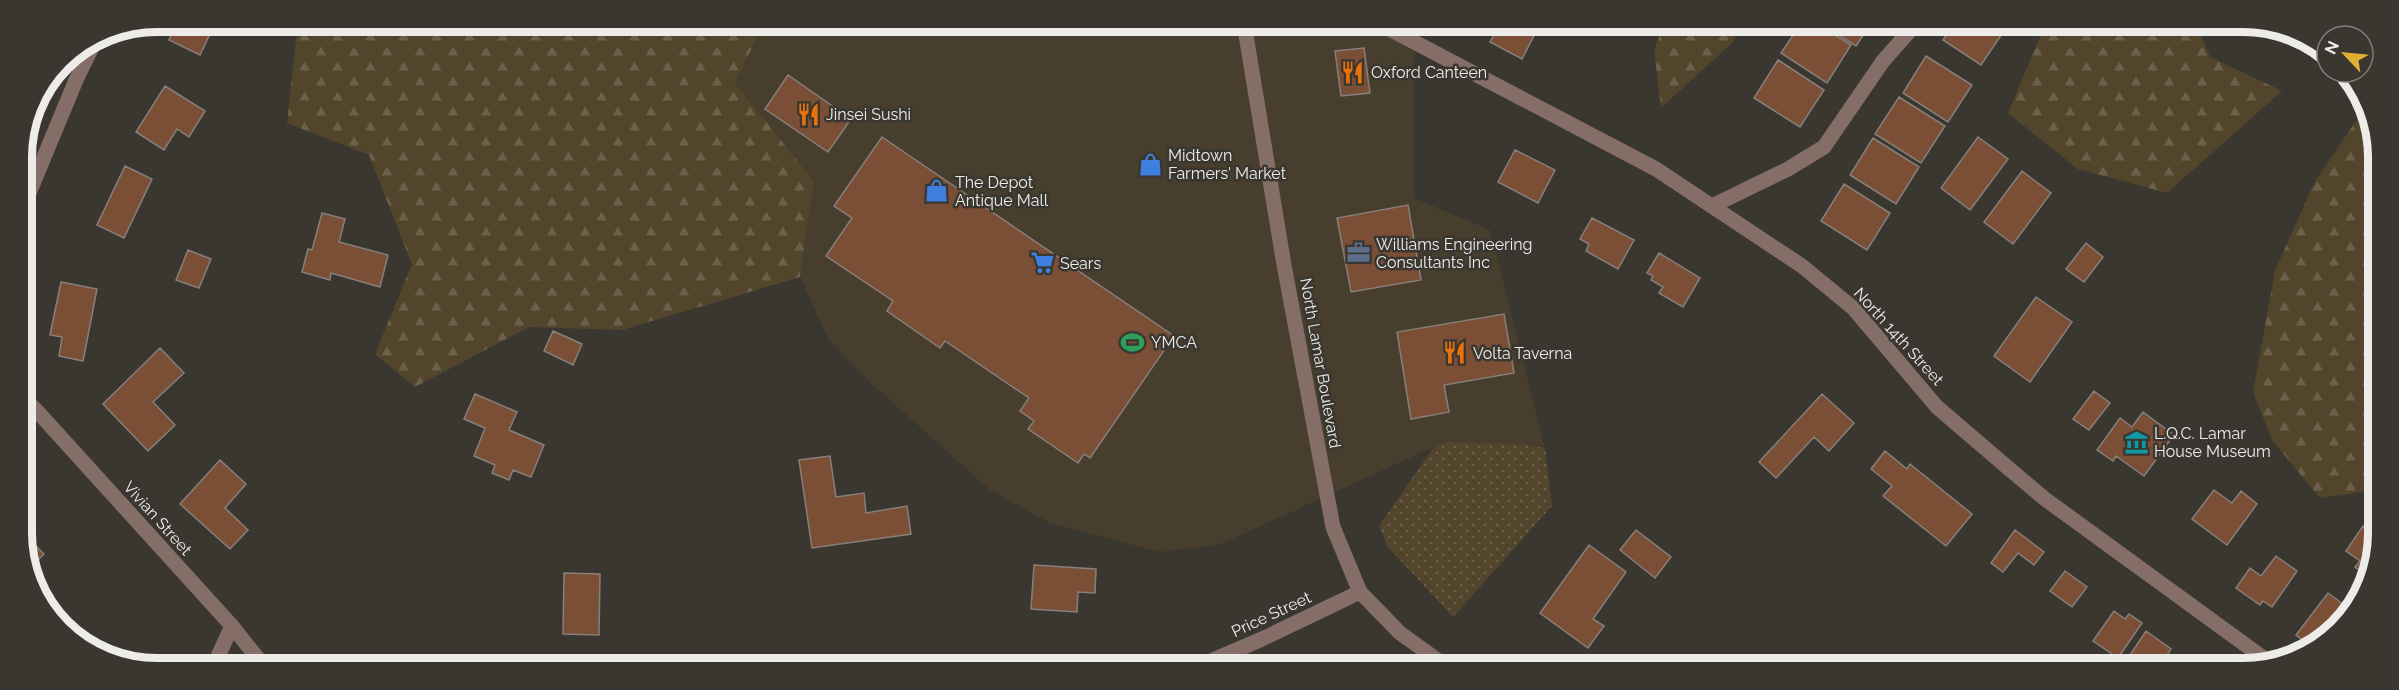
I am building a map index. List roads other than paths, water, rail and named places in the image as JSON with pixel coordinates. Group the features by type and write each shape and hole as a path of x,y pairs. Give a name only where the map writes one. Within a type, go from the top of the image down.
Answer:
{"street":[{"name":"North Lamar Boulevard","path":"1245,32 1284,265 1333,526 1360,592 1400,633 1435,658"},
{"name":"North 14th Street","path":"1395,32 1656,169 1802,266 1853,308 1937,407 2045,499 2262,657"},
{"path":"1712,206 1788,169 1824,147 1883,61 1909,32"},
{"path":"32,186 90,51"},
{"name":"Vivian Street","path":"32,406 232,626 257,658"},
{"name":"Price Street","path":"1218,658 1360,592"},
{"path":"217,658 232,626"}],"place":[{"name":"Oxford Canteen","path":"1353,72"},
{"name":"Jinsei Sushi","path":"808,114"},
{"name":"Midtown Farmers' Market","path":"1150,164"},
{"name":"The Depot Antique Mall","path":"937,191"},
{"name":"Williams Engineering Consultants Inc","path":"1358,253"},
{"name":"Sears","path":"1042,263"},
{"name":"YMCA","path":"1133,342"},
{"name":"Volta Taverna","path":"1455,353"},
{"name":"L.Q.C. Lamar House Museum","path":"2136,442"}]}
